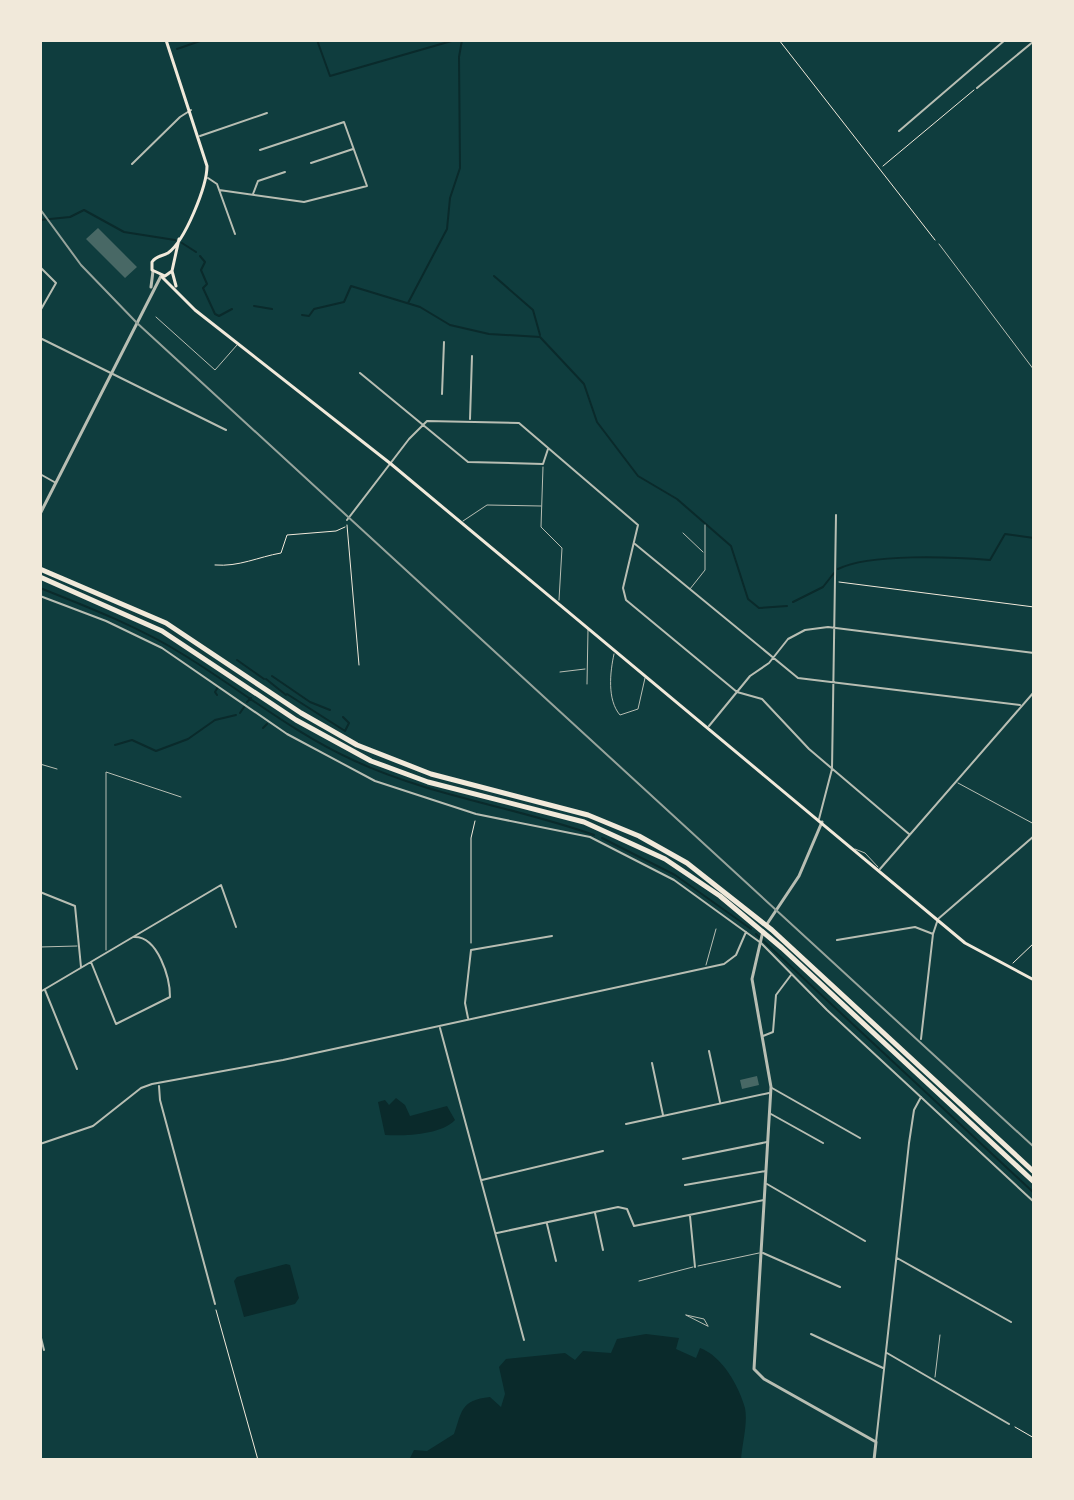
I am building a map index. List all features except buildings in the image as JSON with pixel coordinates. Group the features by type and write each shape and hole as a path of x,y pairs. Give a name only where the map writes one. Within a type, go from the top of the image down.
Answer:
{"highway":[{"path":"40,569 166,623 310,719 357,745 431,774 588,815 639,836 687,863 725,889 772,930 1034,1172"},
{"path":"40,577 162,631 296,720 371,761 428,782 584,822 665,859 720,896 782,948 1034,1182"}],"main road":[{"path":"161,276 172,268 180,236 206,178 207,159 166,40"},
{"path":"180,236 163,255 153,259 153,271 391,464 973,949 1034,980"},
{"path":"163,255 172,268 182,296"}],"street":[{"path":"899,131 1005,40"},
{"path":"1023,40 1028,46"},
{"path":"977,88 1034,41"},
{"path":"132,164 191,110"},
{"path":"200,136 267,113"},
{"path":"219,190 304,202 367,186 344,122 260,150"},
{"path":"311,163 354,148"},
{"path":"253,195 258,181 285,172"},
{"path":"206,178 214,180 235,234"},
{"path":"939,244 1034,370"},
{"path":"40,267 56,283 40,311"},
{"path":"150,294 153,271"},
{"path":"40,514 161,276"},
{"path":"156,317 215,370 238,343"},
{"path":"40,338 226,430"},
{"path":"442,394 444,342"},
{"path":"470,421 472,356"},
{"path":"360,373 468,462 543,464"},
{"path":"347,520 422,426 434,419 519,423 638,525 623,588 626,600 737,692 762,699 832,769 909,834"},
{"path":"549,447 543,464 541,529 562,548 561,596 557,602"},
{"path":"40,474 56,483"},
{"path":"461,523 487,505 541,506"},
{"path":"836,515 832,769 820,821 799,876 764,930 756,951 753,991 771,1093 755,1372 876,1442"},
{"path":"689,589 705,570 705,525"},
{"path":"683,533 704,554"},
{"path":"635,544 798,678 1020,705"},
{"path":"40,596 106,621 162,648 287,734 351,770 419,797 476,814 598,839 674,880 747,931 1034,1202"},
{"path":"708,727 757,669 772,659 778,647 797,634 819,627 1034,653"},
{"path":"587,684 588,628"},
{"path":"616,651 611,683 615,709 620,715 638,709 646,676"},
{"path":"560,672 588,668"},
{"path":"879,870 1034,692"},
{"path":"40,764 57,769"},
{"path":"106,952 106,772 181,797"},
{"path":"956,782 1034,824"},
{"path":"921,1039 933,934 938,919 1034,836"},
{"path":"40,992 221,885 236,927"},
{"path":"40,892 75,906 81,968"},
{"path":"837,940 911,927 933,934"},
{"path":"706,968 716,929"},
{"path":"40,1144 93,1126 141,1088 706,968 733,959 747,931"},
{"path":"469,1019 465,1003 471,950 552,936"},
{"path":"91,962 116,1024 170,997 157,952 145,939 133,937"},
{"path":"40,947 79,946"},
{"path":"763,1036 773,1032 776,995 792,974"},
{"path":"45,989 77,1069"},
{"path":"440,1025 524,1340"},
{"path":"709,1051 721,1104"},
{"path":"652,1063 664,1117"},
{"path":"159,1084 160,1100 215,1304"},
{"path":"771,1087 860,1138"},
{"path":"626,1124 771,1093"},
{"path":"874,1460 914,1110 921,1096"},
{"path":"770,1113 823,1143"},
{"path":"683,1159 768,1141"},
{"path":"481,1180 603,1151"},
{"path":"685,1185 767,1170"},
{"path":"766,1183 865,1241"},
{"path":"496,1233 618,1207 627,1209 632,1226 765,1199"},
{"path":"595,1212 603,1250"},
{"path":"690,1215 695,1267"},
{"path":"547,1222 556,1261"},
{"path":"639,1281 762,1252 840,1287"},
{"path":"896,1257 1011,1322"},
{"path":"686,1315 704,1319 708,1326 698,1318 686,1315"},
{"path":"40,1334 44,1350"},
{"path":"811,1334 884,1368"},
{"path":"934,1380 940,1335"},
{"path":"886,1352 1009,1424"}],"path":[{"path":"779,40 939,244"},
{"path":"881,168 977,88"},
{"path":"215,565 238,565 259,555 281,553 287,535 336,531 347,520"},
{"path":"347,520 359,665"},
{"path":"837,582 1034,607"},
{"path":"471,950 471,838 476,814"},
{"path":"1009,968 1034,943"},
{"path":"215,1304 258,1460"},
{"path":"1009,1424 1034,1438"}],"water":[{"path":"396,1098 405,1105 410,1116 447,1106 455,1120 432,1132 385,1135 378,1102 385,1100 389,1105"},
{"path":"290,1265 299,1298 295,1304 244,1317 234,1281 237,1277"},
{"path":"646,1334 679,1338 676,1349 696,1358 700,1348 715,1358 728,1373 739,1390 746,1414 741,1460 409,1460 414,1450 427,1451 454,1434 461,1413 473,1401 490,1397 501,1407 505,1394 499,1367 506,1359 565,1353 575,1360 583,1351 611,1353 617,1339"}],"waterway":[{"path":"177,49 203,40"},
{"path":"317,40 330,76 455,40"},
{"path":"408,303 447,229 450,198 460,168 459,57 462,40"},
{"path":"40,220 70,217 84,210 124,232 175,240"},
{"path":"182,243 196,252"},
{"path":"200,256 205,262 201,270 207,284 203,288 215,314 219,316 232,309"},
{"path":"494,276 533,310 540,335"},
{"path":"302,315 309,316 314,309 344,302 351,286 420,307 450,325 489,334 540,337 584,384 597,422 638,476 677,499 731,546 748,599 759,608 787,606"},
{"path":"254,306 272,309"},
{"path":"838,569 891,558 990,560 1005,534 1034,538"},
{"path":"793,602 823,587 834,573"},
{"path":"40,588 149,635 289,724 355,761 413,783 594,835"},
{"path":"237,660 264,679"},
{"path":"272,676 310,702 330,710"},
{"path":"266,679 286,695"},
{"path":"217,695 218,687"},
{"path":"287,694 345,731 349,723 343,717"},
{"path":"247,702 251,698"},
{"path":"240,713 244,707"},
{"path":"115,745 132,740 156,751 188,739 215,720 236,715"},
{"path":"263,728 267,724"},
{"path":"602,838 675,875 751,929"},
{"path":"756,934 1034,1193"}],"railway":[{"path":"40,209 81,265 137,323 1034,1147"}]}
